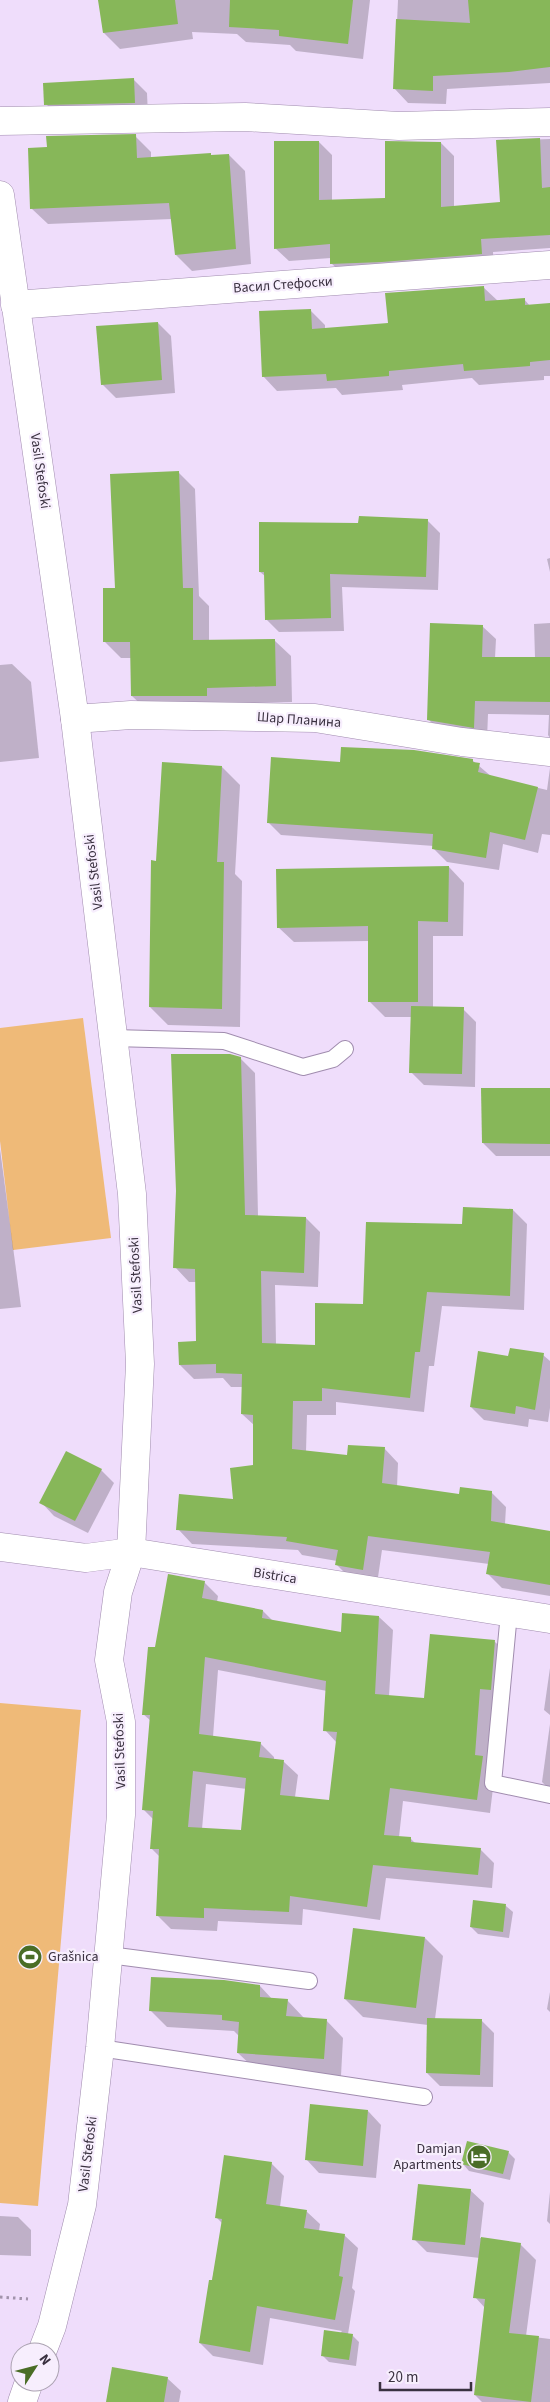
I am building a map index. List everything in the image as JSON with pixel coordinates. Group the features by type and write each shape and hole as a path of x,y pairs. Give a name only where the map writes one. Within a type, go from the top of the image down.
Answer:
{"street":[{"path":"0,121 245,117 399,126 550,122"},
{"name":"Vasil Stefoski","path":"0,195 75,719 114,1038 132,1194 140,1364 131,1552 118,1592 109,1660 121,1731 121,1815 109,1955 82,2205 52,2326 46,2342"},
{"name":"Васил Стефоски","path":"15,305 550,265"},
{"name":"Шар Планина","path":"75,719 131,714 315,718 462,742 550,752"},
{"name":"Bistrica","path":"0,1546 86,1558 131,1552 550,1619"}],"lane":[{"path":"114,1038 224,1041 303,1066 334,1059 345,1049"},
{"path":"509,1612 493,1784 550,1795"},
{"path":"109,1955 309,1981"},
{"path":"100,2048 424,2097"}],"shaded area":[{"path":"83,1018 111,1238 13,1250 0,1141 0,1028"},
{"name":"Grašnica","path":"0,1703 81,1710 38,2206 0,2203"}],"building":[{"path":"98,0 175,0 178,24 103,33"},
{"path":"230,0 353,0 348,44 279,36 279,30 229,27"},
{"path":"468,0 550,0 550,67 509,72 433,76 433,91 393,89 396,19 470,23"},
{"path":"134,78 135,103 44,105 43,83"},
{"path":"136,134 137,158 211,153 211,155 229,154 236,249 175,255 169,203 30,209 28,148 47,147 46,136"},
{"path":"540,138 542,188 550,187 550,235 481,239 482,254 382,262 330,264 330,244 274,249 274,141 319,141 319,200 385,198 385,141 441,142 441,207 500,202 496,140"},
{"path":"484,286 485,301 525,298 525,305 550,303 550,360 530,362 530,366 464,371 463,364 389,371 389,376 327,381 326,374 262,377 259,311 311,309 312,329 388,323 385,293"},
{"path":"158,322 162,380 101,385 96,326"},
{"path":"179,471 183,588 193,588 193,640 275,639 276,686 207,688 207,696 131,696 130,642 103,642 103,588 115,588 110,474"},
{"path":"359,516 428,519 426,577 330,574 331,618 265,620 264,572 259,572 259,522 358,523"},
{"path":"430,623 483,625 482,657 550,657 550,702 475,701 474,728 427,720"},
{"path":"341,747 414,750 473,759 473,762 480,763 478,772 538,787 525,840 490,832 486,858 432,849 433,834 267,823 271,757 340,762"},
{"path":"162,762 222,766 217,862 224,862 222,1009 149,1007 151,860 156,861"},
{"path":"449,866 448,922 418,921 418,1002 368,1002 368,926 277,928 276,869"},
{"path":"411,1006 464,1007 462,1074 409,1073"},
{"path":"171,1054 230,1054 241,1057 245,1215 306,1217 304,1273 261,1271 262,1343 315,1345 315,1303 363,1304 366,1222 462,1224 463,1207 513,1209 510,1296 427,1292 420,1352 415,1352 410,1398 322,1388 322,1401 293,1401 292,1449 347,1455 348,1445 385,1447 382,1483 459,1494 460,1487 492,1491 491,1521 550,1531 550,1585 486,1574 490,1552 368,1536 363,1570 335,1565 338,1550 286,1541 287,1537 176,1530 179,1494 233,1499 230,1468 253,1465 253,1415 241,1414 242,1374 216,1373 216,1364 179,1365 178,1342 196,1341 195,1269 173,1268 176,1191"},
{"path":"481,1088 550,1088 550,1144 482,1143"},
{"path":"510,1348 544,1353 535,1410 516,1406 515,1414 470,1407 478,1351 508,1356"},
{"path":"66,1451 102,1469 75,1521 39,1503"},
{"path":"168,1574 205,1581 202,1598 263,1610 262,1618 341,1632 342,1613 379,1616 375,1694 424,1698 430,1634 495,1640 491,1690 480,1689 475,1755 483,1756 477,1800 390,1788 384,1835 411,1837 411,1842 481,1848 478,1875 373,1865 367,1907 290,1896 289,1912 204,1908 204,1918 156,1916 159,1849 150,1849 153,1811 142,1810 150,1715 142,1715 148,1647 155,1647","holes":["205,1657 326,1681 323,1731 337,1732 329,1800 280,1795 284,1760 259,1757 261,1742 199,1734","193,1771 246,1778 241,1830 188,1827"]},
{"path":"473,1900 506,1904 503,1932 470,1927"},
{"path":"353,1928 425,1937 416,2008 344,1999"},
{"path":"151,1977 224,1980 260,1985 260,1997 288,1999 286,2016 327,2019 324,2059 237,2053 239,2022 222,2020 222,2015 149,2011"},
{"path":"427,2018 482,2019 480,2075 426,2073"},
{"path":"310,2104 368,2110 363,2166 305,2160"},
{"path":"467,2141 509,2151 503,2174 461,2164"},
{"path":"224,2155 272,2162 266,2204 307,2210 304,2228 345,2234 339,2276 343,2277 335,2320 257,2306 250,2352 199,2343 209,2280 212,2280 222,2219 215,2218"},
{"path":"418,2184 471,2189 465,2245 412,2240"},
{"path":"481,2237 521,2243 509,2333 539,2336 531,2402 474,2395 485,2299 473,2298"},
{"path":"324,2330 353,2334 349,2360 321,2356"},
{"path":"112,2367 168,2377 164,2402 106,2402"}],"place":[{"name":"Grašnica","path":"30,1957"},
{"name":"Damjan Apartments","path":"479,2157"}]}
